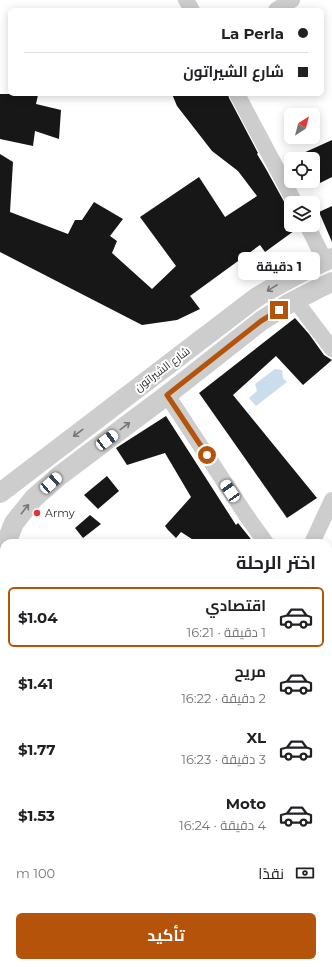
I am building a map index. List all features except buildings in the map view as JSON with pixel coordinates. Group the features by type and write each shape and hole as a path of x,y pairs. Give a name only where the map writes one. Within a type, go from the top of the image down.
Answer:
{"street":[{"path":"279,8 292,0"},
{"path":"238,96 291,196"},
{"path":"311,232 329,259"},
{"name":"شارع الشيراتون","path":"0,493 257,297 283,281 329,259"},
{"name":"شارع الشيراتون","path":"8,539 14,523 34,498 59,476 167,395 261,321 295,300 332,282"},
{"path":"295,300 332,349"},
{"path":"167,395 263,539"},
{"path":"315,539 327,522 332,500"}],"water":[{"path":"275,369 282,370 283,378 287,382 256,406 249,398 257,391 255,384"}],"place":[{"name":"Army","path":"37,513"}],"route":[{"path":"207,455 167,395 261,321 279,310"}]}
